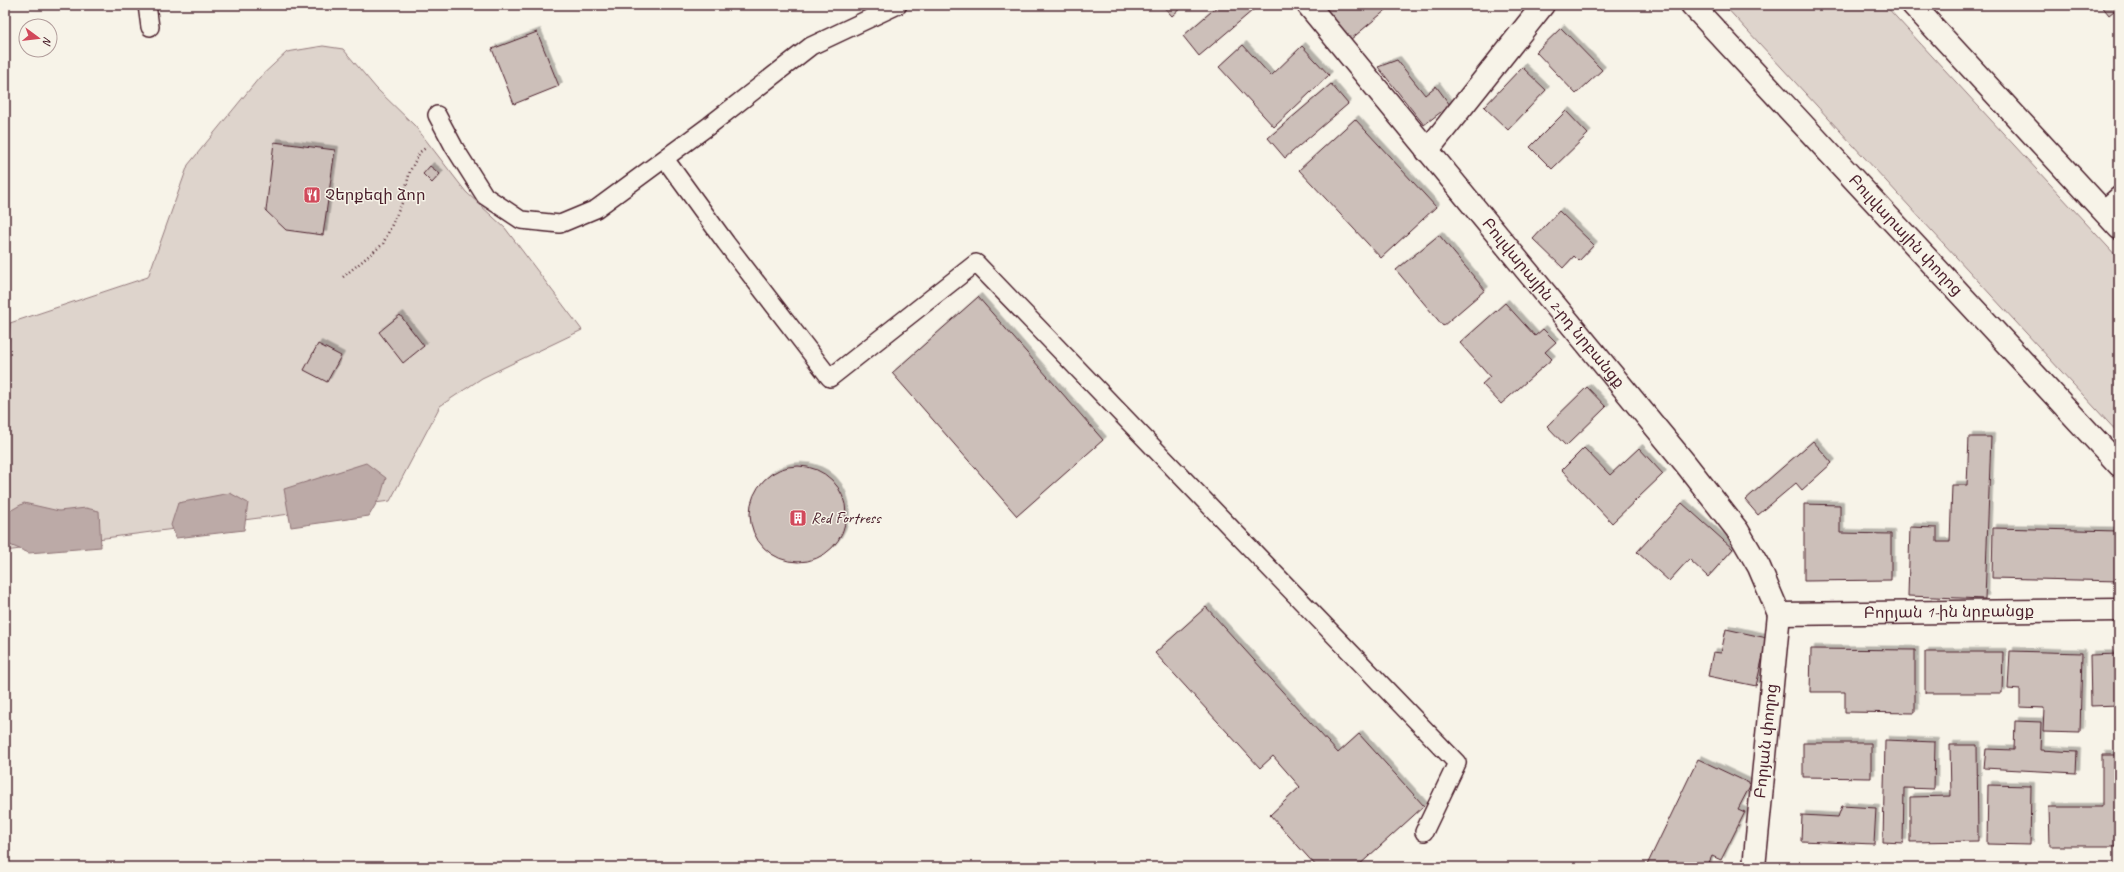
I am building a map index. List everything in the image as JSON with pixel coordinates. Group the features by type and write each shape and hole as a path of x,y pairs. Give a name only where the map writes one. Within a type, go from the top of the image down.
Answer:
{"street":[{"name":"Բուլվարային 2-րդ նրբանցք","path":"1308,5 1685,463 1738,531 1759,567 1779,614"},
{"path":"1427,151 1543,5"},
{"name":"Բուլվարային փողոց","path":"1692,5 2119,465"},
{"path":"1913,5 2119,228"},
{"name":"Բորյան 1-ին նրբանցք","path":"1779,614 2119,610"},
{"name":"Բորյան փողոց","path":"1754,867 1779,614"}],"lane":[{"path":"147,5 150,27"},
{"path":"437,115 485,196 521,220 560,224 596,209 665,159 811,46 898,5"},
{"path":"665,159 726,243 830,378 976,262 1457,763 1424,832"},
{"path":"2102,210 2119,194"}],"path":[{"path":"343,277 383,244 402,203 410,171 420,152 447,133"}],"shaded area":[{"path":"1724,5 1885,5 2119,259 2119,434"},
{"path":"323,46 343,49 376,88 415,126 466,192 505,228 582,330 482,378 440,406 390,501 5,551 5,392 10,323 148,277 188,165 259,78 287,52"},
{"path":"366,463 386,478 381,495 369,516 291,527 284,489"},
{"path":"230,493 248,503 244,530 176,538 171,525 178,503"},
{"path":"24,503 59,511 86,508 99,511 101,547 29,553 10,545 5,538 5,517 8,512"}],"building":[{"path":"1162,5 1184,5 1172,16"},
{"path":"1219,5 1259,5 1199,56 1183,36"},
{"path":"1328,5 1392,5 1350,40 1324,9"},
{"path":"2101,5 2119,5 2119,7 2109,15"},
{"path":"1561,28 1602,70 1576,94 1536,52"},
{"path":"537,32 559,86 514,104 492,49"},
{"path":"1243,45 1271,76 1302,46 1329,75 1274,127 1219,67"},
{"path":"1397,60 1425,95 1436,86 1450,105 1424,125 1378,67"},
{"path":"1522,67 1546,90 1508,130 1484,107"},
{"path":"1331,84 1348,104 1285,158 1268,138"},
{"path":"1566,111 1588,134 1552,169 1530,147"},
{"path":"1355,119 1436,207 1381,258 1299,170"},
{"path":"274,142 335,150 323,235 286,230 266,211"},
{"path":"430,166 440,174 432,183 423,174"},
{"path":"1559,211 1594,245 1579,261 1574,256 1563,268 1533,239"},
{"path":"1439,235 1485,290 1443,326 1396,270"},
{"path":"978,297 1103,440 1017,516 892,373"},
{"path":"1505,303 1535,336 1543,329 1556,342 1545,352 1552,359 1501,404 1482,384 1490,377 1460,343"},
{"path":"400,315 424,346 403,363 379,332"},
{"path":"318,344 341,356 327,382 304,370"},
{"path":"1587,387 1606,407 1566,446 1547,426"},
{"path":"1969,437 1991,437 1985,599 1908,596 1910,527 1937,528 1937,542 1950,542 1952,485 1967,485"},
{"path":"1813,441 1832,463 1802,490 1796,483 1758,515 1745,500"},
{"path":"1584,448 1610,475 1639,448 1663,474 1612,523 1562,470"},
{"name":"Red Fortress","path":"798,466 817,469 832,480 843,495 846,514 843,533 832,548 817,559 798,562 779,559 764,548 753,533 750,514 753,495 764,480 779,469"},
{"path":"1682,503 1733,549 1708,577 1689,559 1669,581 1637,552"},
{"path":"1804,504 1840,505 1840,533 1891,534 1891,580 1804,581"},
{"path":"1993,528 2119,531 2119,581 1992,578"},
{"path":"1206,607 1338,753 1359,734 1424,806 1357,867 1317,867 1270,815 1300,787 1273,756 1260,768 1155,653"},
{"path":"1726,629 1767,638 1756,686 1708,676 1713,652 1721,653"},
{"path":"1811,649 1915,650 1915,713 1845,712 1845,692 1810,692"},
{"path":"2010,651 2082,653 2080,733 2043,732 2044,708 2020,707 2020,690 2008,689"},
{"path":"1925,652 2003,652 2002,693 1925,693"},
{"path":"2119,654 2119,705 2091,706 2090,655"},
{"path":"2015,721 2041,722 2040,750 2077,752 2076,773 1984,768 1986,749 2014,750"},
{"path":"1885,740 1935,742 1934,789 1904,788 1903,843 1883,842"},
{"path":"1803,743 1871,743 1871,778 1803,777"},
{"path":"1950,745 1977,745 1978,841 1910,842 1910,797 1951,796"},
{"path":"2102,755 2119,755 2119,846 2050,846 2049,807 2102,807"},
{"path":"1698,759 1751,784 1738,809 1745,812 1721,860 1712,856 1707,867 1646,867"},
{"path":"1988,785 2031,786 2030,845 1987,844"},
{"path":"1842,806 1876,808 1874,844 1801,841 1802,815 1838,817"}],"place":[{"name":"Չերքեզի ձոր","path":"312,195"},
{"name":"Red Fortress","path":"798,518"}]}
